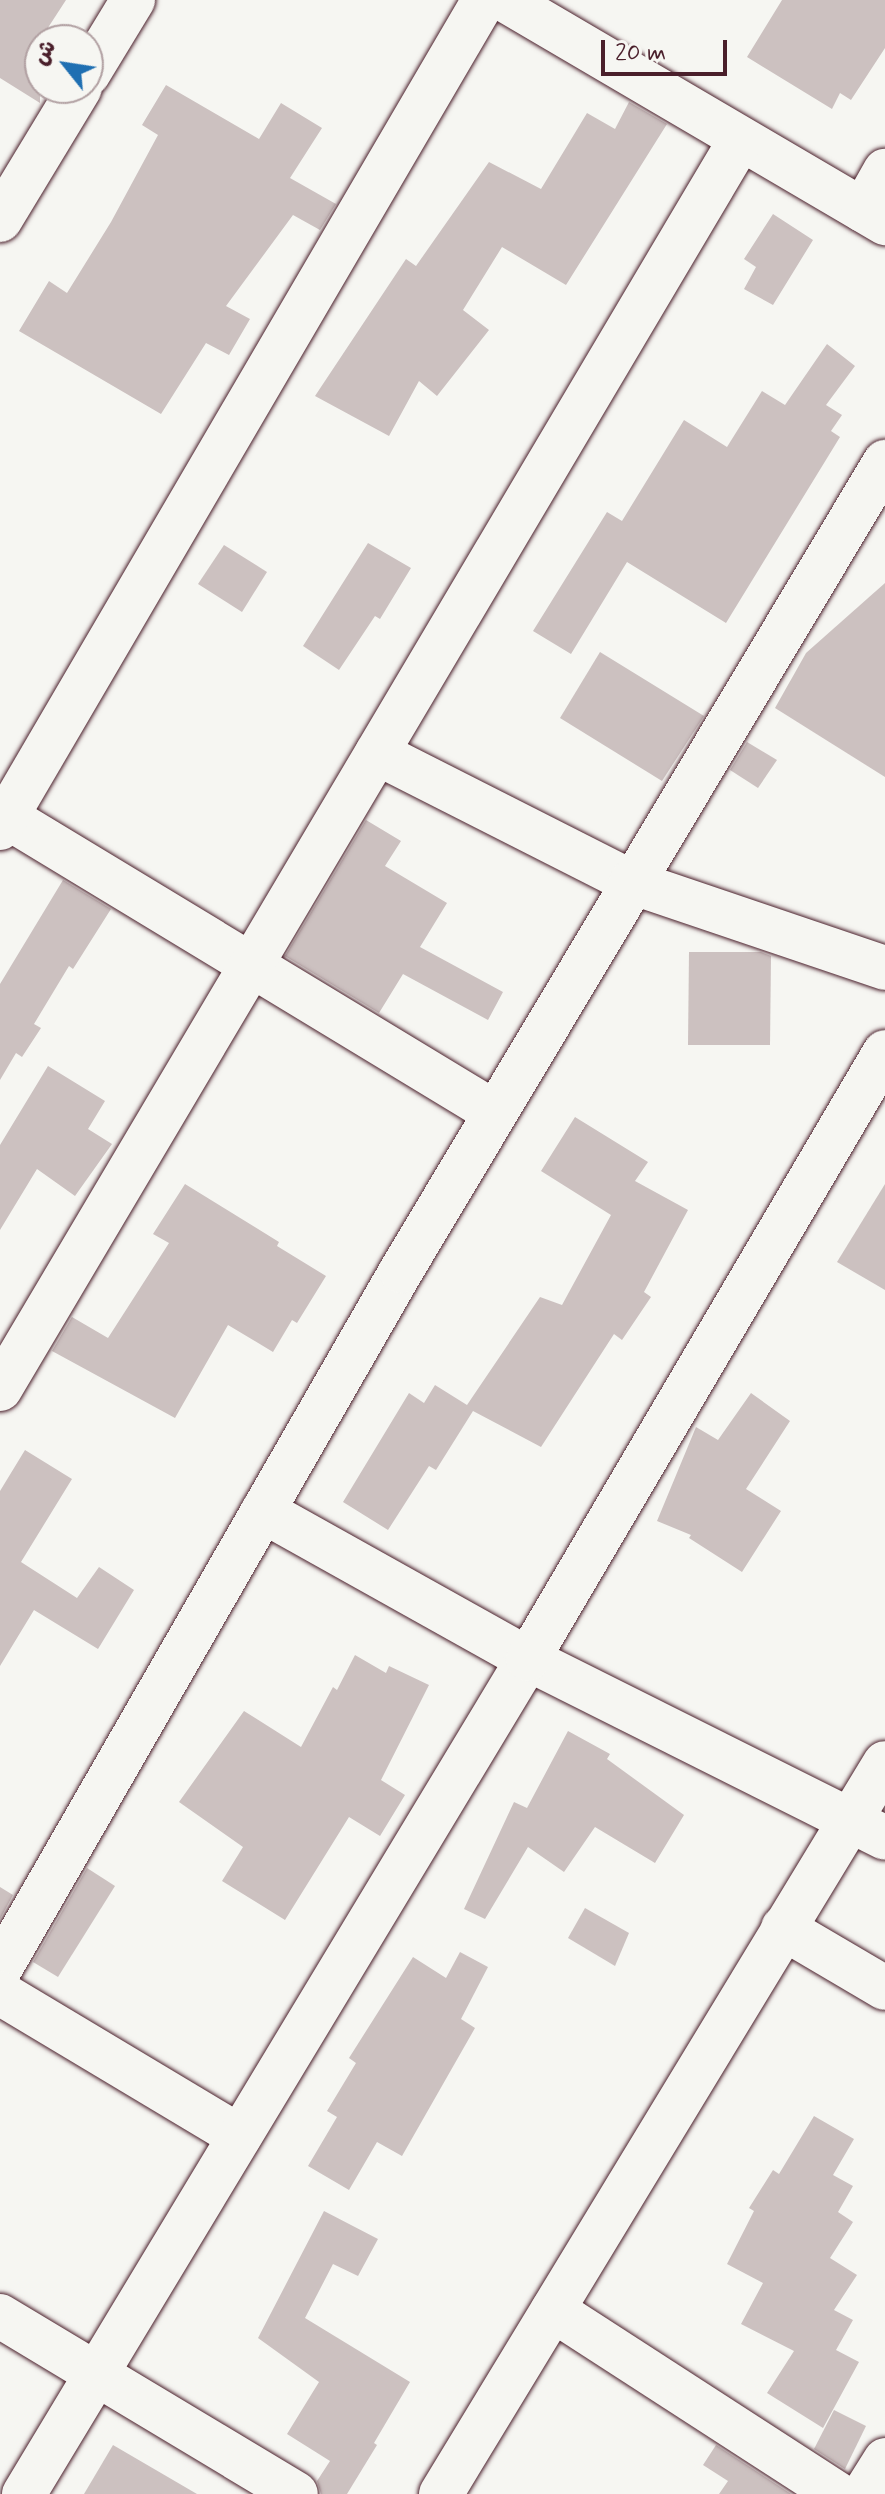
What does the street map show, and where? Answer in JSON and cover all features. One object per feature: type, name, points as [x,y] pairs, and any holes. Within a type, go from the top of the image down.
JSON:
[{"type":"street","points":[[104,48],[133,0]]},
{"type":"street","points":[[484,0],[4,822],[252,965],[494,1112]]},
{"type":"street","points":[[505,0],[874,216],[885,171]]},
{"type":"street","points":[[0,220],[70,104]]},
{"type":"street","points":[[0,1389],[740,140]]},
{"type":"street","points":[[0,1969],[494,1112],[885,462]]},
{"type":"street","points":[[377,753],[631,882],[885,968]]},
{"type":"street","points":[[24,2494],[528,1659],[885,1052]]},
{"type":"street","points":[[263,1511],[528,1659],[869,1828]]},
{"type":"street","points":[[441,2494],[783,1928],[869,1828],[885,1763]]},
{"type":"street","points":[[783,1928],[885,1988]]},
{"type":"street","points":[[0,1993],[239,2136]]},
{"type":"street","points":[[553,2310],[837,2494]]},
{"type":"street","points":[[0,2316],[296,2494]]},
{"type":"street","points":[[864,2494],[885,2460]]},
{"type":"building","points":[[0,0],[66,0],[50,24],[24,24],[24,93],[0,78]]},
{"type":"building","points":[[782,0],[885,0],[885,48],[851,100],[840,93],[832,109],[747,57]]},
{"type":"building","points":[[166,85],[259,139],[281,103],[322,128],[290,178],[336,204],[320,230],[293,215],[226,306],[250,319],[229,355],[206,343],[161,414],[19,331],[49,281],[67,293],[111,222],[158,135],[142,125]]},
{"type":"building","points":[[629,102],[667,124],[566,285],[502,247],[463,310],[489,330],[437,396],[419,381],[389,436],[315,396],[406,259],[416,266],[489,162],[541,189],[587,113],[615,129]]},
{"type":"building","points":[[773,214],[813,240],[773,305],[744,289],[756,267],[744,259]]},
{"type":"building","points":[[827,344],[855,366],[826,405],[842,415],[831,431],[840,437],[726,623],[627,562],[571,654],[533,631],[607,512],[622,521],[684,420],[727,447],[762,391],[785,405]]},
{"type":"building","points":[[368,543],[411,568],[380,619],[375,616],[339,670],[303,646]]},
{"type":"building","points":[[224,545],[267,572],[242,612],[198,584]]},
{"type":"building","points":[[885,583],[885,777],[775,708],[806,653]]},
{"type":"building","points":[[600,652],[704,716],[662,781],[560,718]]},
{"type":"building","points":[[747,742],[777,760],[758,788],[730,770]]},
{"type":"building","points":[[366,820],[401,841],[385,866],[447,903],[420,947],[503,992],[488,1020],[403,974],[379,1013],[285,956]]},
{"type":"building","points":[[63,880],[111,909],[73,969],[69,966],[34,1024],[41,1028],[22,1057],[16,1053],[0,1080],[0,984]]},
{"type":"building","points":[[689,952],[761,952],[771,956],[770,1045],[688,1045]]},
{"type":"building","points":[[48,1066],[105,1101],[88,1129],[112,1144],[75,1196],[37,1169],[0,1230],[0,1145]]},
{"type":"building","points":[[575,1117],[648,1162],[635,1181],[688,1210],[644,1292],[651,1297],[622,1340],[614,1334],[541,1447],[473,1411],[436,1470],[429,1466],[388,1530],[343,1502],[409,1393],[424,1403],[435,1385],[467,1405],[540,1297],[562,1305],[611,1215],[541,1171]]},
{"type":"building","points":[[185,1184],[279,1242],[277,1246],[326,1276],[297,1323],[292,1320],[273,1352],[228,1325],[175,1418],[52,1351],[72,1317],[108,1338],[169,1243],[153,1234]]},
{"type":"building","points":[[885,1184],[885,1290],[837,1262]]},
{"type":"building","points":[[751,1393],[790,1421],[746,1489],[781,1511],[742,1572],[689,1538],[691,1535],[657,1521],[696,1427],[718,1440]]},
{"type":"building","points":[[25,1450],[72,1479],[21,1562],[77,1598],[99,1567],[134,1590],[98,1649],[34,1610],[0,1666],[0,1491]]},
{"type":"building","points":[[355,1655],[386,1673],[389,1666],[429,1685],[381,1780],[405,1795],[380,1836],[349,1817],[285,1920],[222,1881],[243,1847],[179,1802],[244,1711],[301,1747],[333,1687],[337,1690]]},
{"type":"building","points":[[568,1731],[610,1754],[607,1759],[684,1815],[655,1863],[595,1827],[564,1872],[528,1847],[485,1919],[464,1909],[514,1802],[527,1808]]},
{"type":"building","points":[[87,1868],[115,1886],[58,1977],[33,1962]]},
{"type":"building","points":[[0,1887],[13,1895],[0,1919]]},
{"type":"building","points":[[585,1908],[629,1933],[615,1966],[568,1938]]},
{"type":"building","points":[[460,1952],[488,1967],[461,2019],[475,2028],[402,2156],[377,2142],[349,2190],[308,2166],[337,2117],[327,2111],[356,2063],[349,2058],[413,1957],[446,1978]]},
{"type":"building","points":[[814,2116],[854,2139],[833,2175],[853,2186],[838,2212],[853,2222],[830,2258],[857,2275],[834,2310],[853,2320],[836,2350],[859,2362],[823,2428],[767,2393],[794,2351],[741,2324],[763,2283],[727,2264],[754,2211],[749,2208],[773,2170],[779,2174]]},
{"type":"building","points":[[324,2211],[378,2239],[358,2276],[333,2264],[305,2318],[410,2382],[347,2494],[321,2494],[317,2481],[330,2461],[287,2434],[319,2382],[258,2338]]},
{"type":"building","points":[[834,2410],[866,2426],[845,2469],[814,2449]]},
{"type":"building","points":[[113,2445],[197,2494],[84,2494]]},
{"type":"building","points":[[716,2445],[791,2494],[719,2494],[728,2481],[703,2465]]}]
